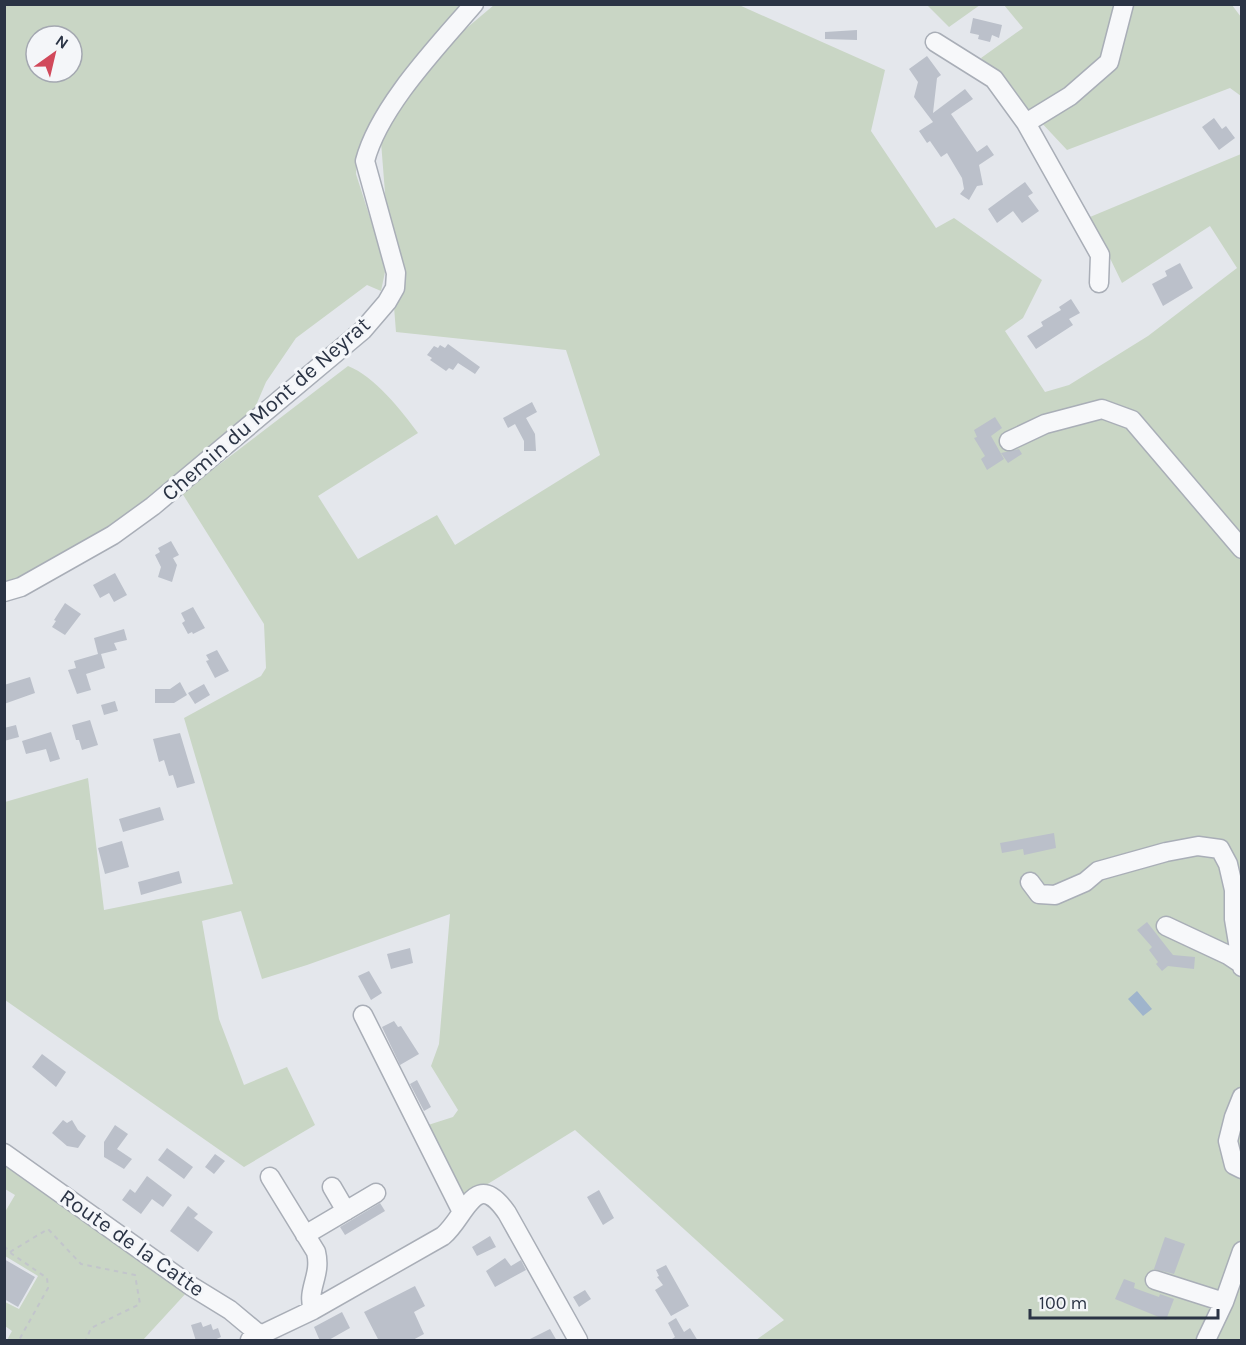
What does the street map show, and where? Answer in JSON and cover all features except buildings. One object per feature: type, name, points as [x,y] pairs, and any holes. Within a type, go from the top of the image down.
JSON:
[{"type":"street","name":"Chemin du Mont de Neyrat","points":[[4,592],[21,587],[113,535],[153,506],[363,330],[387,302],[395,288],[396,273],[365,161],[370,143],[379,124],[425,61],[474,4]]},
{"type":"street","points":[[1026,123],[1070,96],[1109,62],[1124,4]]},
{"type":"street","points":[[934,42],[994,79],[1026,123],[1100,255],[1099,284]]},
{"type":"street","points":[[1009,441],[1046,424],[1102,409],[1132,420],[1242,549]]},
{"type":"street","points":[[1029,882],[1039,894],[1055,895],[1085,882],[1098,871],[1198,846],[1220,849],[1228,864],[1234,890],[1234,919],[1241,965]]},
{"type":"street","points":[[1166,926],[1228,955],[1241,965]]},
{"type":"street","points":[[363,1016],[462,1212]]},
{"type":"street","points":[[1242,1097],[1228,1141],[1234,1165],[1242,1169]]},
{"type":"street","name":"Route de la Catte","points":[[5,1154],[191,1286],[230,1310],[258,1339]]},
{"type":"street","points":[[270,1177],[316,1252],[319,1263],[309,1300],[312,1310]]},
{"type":"street","points":[[332,1186],[346,1211]]},
{"type":"street","points":[[306,1235],[376,1193]]},
{"type":"street","points":[[258,1339],[443,1236],[452,1228],[473,1197],[488,1194],[499,1201],[507,1213],[578,1341]]},
{"type":"street","points":[[1206,1341],[1224,1302],[1242,1251]]},
{"type":"street","points":[[1155,1280],[1224,1302]]},
{"type":"path","points":[[10,1252],[48,1229],[81,1264],[135,1275],[140,1304],[91,1328],[86,1341]]},
{"type":"path","points":[[4,1246],[47,1278],[48,1288],[19,1341]]},
{"type":"green space","points":[[5,5],[473,5],[456,37],[494,5],[739,5],[885,70],[871,131],[936,228],[954,218],[1042,280],[1023,318],[1005,331],[1045,392],[1069,385],[1148,336],[1237,268],[1210,226],[1122,283],[1090,217],[1241,154],[1241,1340],[756,1340],[784,1320],[575,1130],[465,1198],[425,1126],[453,1117],[458,1110],[431,1066],[439,1044],[450,914],[262,979],[241,911],[202,921],[219,1019],[244,1085],[287,1067],[315,1125],[244,1167],[5,1000],[5,802],[88,778],[104,910],[233,884],[184,718],[261,676],[266,668],[264,624],[182,493],[348,366],[377,386],[396,405],[418,433],[318,496],[358,559],[437,515],[455,545],[600,455],[566,350],[396,332],[381,142],[369,127],[357,152],[356,174],[381,252],[385,272],[381,291],[367,285],[296,338],[266,382],[254,410],[159,491],[110,525],[22,578],[5,583]]},
{"type":"green space","points":[[927,5],[980,5],[949,27]]},
{"type":"green space","points":[[1004,5],[1232,5],[1241,17],[1241,96],[1230,88],[1067,150],[981,58],[1023,28]]},
{"type":"green space","points":[[11,1165],[188,1291],[143,1340],[7,1340],[12,1331],[5,1326],[5,1302],[19,1309],[38,1276],[5,1256],[5,1212],[15,1195],[5,1189],[5,1167]]},
{"type":"water","points":[[1137,991],[1152,1009],[1143,1016],[1128,999]]}]
